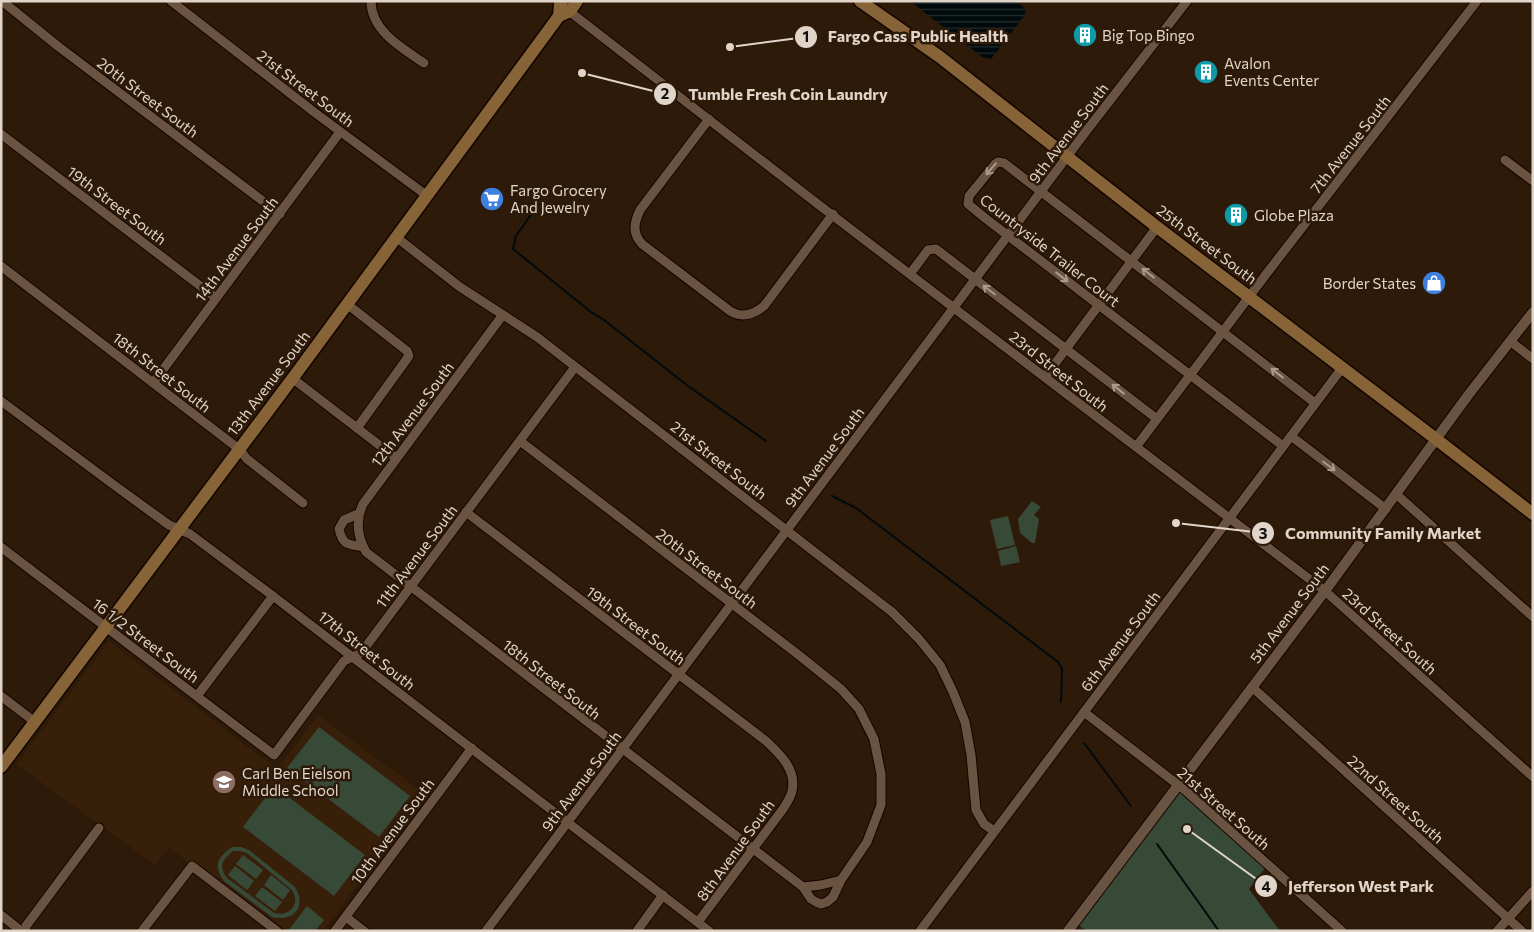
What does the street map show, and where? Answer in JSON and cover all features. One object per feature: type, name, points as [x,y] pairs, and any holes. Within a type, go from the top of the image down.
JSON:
[{"type":"main road","name":"25th Street South","points":[[860,1],[940,57],[1157,227],[1533,514]]},
{"type":"main road","name":"13th Avenue South","points":[[1,767],[396,238],[564,6]]},
{"type":"street","name":"20th Street South","points":[[2,1],[59,47],[280,214]]},
{"type":"street","name":"21st Street South","points":[[171,1],[340,132],[426,195]]},
{"type":"street","points":[[371,1],[375,19],[382,30],[424,63]]},
{"type":"street","name":"9th Avenue South","points":[[486,931],[1067,157],[1188,1]]},
{"type":"street","name":"7th Avenue South","points":[[1136,447],[1189,375],[1477,1]]},
{"type":"street","name":"23rd Street South","points":[[564,6],[706,123],[833,214],[1325,591],[1533,778]]},
{"type":"street","points":[[706,123],[640,210],[635,223],[636,234],[642,244],[730,312],[743,315],[751,314],[764,306],[833,214]]},
{"type":"street","name":"14th Avenue South","points":[[153,383],[340,132]]},
{"type":"street","name":"19th Street South","points":[[1,134],[216,298]]},
{"type":"street","points":[[1505,160],[1533,181]]},
{"type":"street","name":"Countryside Trailer Court","points":[[1283,446],[1008,236],[968,204],[969,196],[998,162],[1004,162],[1315,403]]},
{"type":"street","points":[[1045,377],[1157,227]]},
{"type":"street","name":"21st Street South","points":[[396,238],[460,287],[537,337],[892,612],[919,639],[940,665],[965,722],[971,755],[976,810],[984,824],[994,831]]},
{"type":"street","points":[[910,274],[928,250],[936,249],[1157,419]]},
{"type":"street","name":"18th Street South","points":[[1,266],[239,449],[247,459],[303,503]]},
{"type":"street","points":[[347,304],[408,351],[409,356],[357,428]]},
{"type":"street","name":"5th Avenue South","points":[[1068,931],[1533,312]]},
{"type":"street","name":"12th Avenue South","points":[[358,514],[362,504],[502,316]]},
{"type":"street","points":[[1510,341],[1533,359]]},
{"type":"street","name":"11th Avenue South","points":[[274,754],[344,661],[361,653],[576,367]]},
{"type":"street","name":"6th Avenue South","points":[[920,931],[1342,368]]},
{"type":"street","points":[[292,378],[396,458]]},
{"type":"street","name":"17th Street South","points":[[1,401],[129,497],[169,525],[190,534],[273,596],[709,931]]},
{"type":"street","points":[[1290,436],[1386,509]]},
{"type":"street","name":"20th Street South","points":[[520,441],[841,690],[859,709],[874,740],[881,774],[881,805],[867,842],[840,880]]},
{"type":"street","points":[[1396,494],[1533,617]]},
{"type":"street","name":"19th Street South","points":[[466,512],[766,741],[787,764]]},
{"type":"street","points":[[358,514],[344,520],[339,529],[342,539],[347,544],[363,547]]},
{"type":"street","name":"18th Street South","points":[[358,514],[357,526],[366,552],[802,887],[811,899],[821,904],[828,902],[833,897],[840,880]]},
{"type":"street","name":"16 1/2 Street South","points":[[1,547],[274,754]]},
{"type":"street","points":[[197,696],[273,596]]},
{"type":"street","name":"22nd Street South","points":[[1252,687],[1522,931]]},
{"type":"street","points":[[1,696],[35,722]]},
{"type":"street","name":"21st Street South","points":[[1084,712],[1178,785],[1342,931]]},
{"type":"street","name":"10th Avenue South","points":[[335,931],[472,748]]},
{"type":"street","name":"8th Avenue South","points":[[698,922],[783,809],[792,791],[792,776],[787,764]]},
{"type":"street","points":[[1,915],[23,931],[99,828]]},
{"type":"street","points":[[142,931],[192,866],[277,931]]},
{"type":"street","points":[[802,887],[840,880]]},
{"type":"street","points":[[1497,931],[1533,891]]},
{"type":"street","points":[[637,931],[663,896]]},
{"type":"street","points":[[346,917],[364,931]]},
{"type":"shaded area","points":[[910,1],[1015,1],[1026,9],[1025,15],[991,59],[982,57]]},
{"type":"shaded area","name":"Carl Ben Eielson Middle School","points":[[109,641],[277,769],[318,715],[425,794],[323,931],[287,931],[200,865],[196,868],[169,848],[155,865],[16,764]]},
{"type":"green space","points":[[1032,501],[1041,507],[1034,515],[1039,519],[1035,543],[1032,543],[1020,533],[1018,519]]},
{"type":"green space","points":[[1008,516],[1015,545],[997,549],[990,520]]},
{"type":"green space","points":[[1016,546],[1020,562],[1001,566],[998,551]]},
{"type":"green space","points":[[319,727],[410,796],[379,837],[287,768]]},
{"type":"green space","points":[[274,786],[365,855],[334,896],[243,827]]},
{"type":"green space","points":[[1180,791],[1265,868],[1249,889],[1280,931],[1086,931],[1079,925]]},
{"type":"green space","points":[[232,847],[241,847],[249,850],[295,887],[300,901],[299,907],[292,915],[280,918],[272,917],[224,881],[218,871],[218,862]],"holes":[[[233,851],[247,853],[292,890],[295,900],[289,911],[280,914],[274,913],[227,878],[224,874],[222,863]]]},
{"type":"green space","points":[[243,855],[263,870],[256,879],[236,864]]},
{"type":"green space","points":[[235,866],[254,881],[247,890],[228,875]]},
{"type":"green space","points":[[271,875],[290,890],[283,900],[264,885]]},
{"type":"green space","points":[[262,887],[282,902],[275,911],[255,896]]},
{"type":"green space","points":[[307,906],[324,920],[315,931],[288,931]]},
{"type":"waterway","points":[[537,206],[516,236],[513,249],[591,312],[604,320],[688,386],[766,441]]},
{"type":"waterway","points":[[832,496],[856,508],[1058,662],[1062,669],[1061,702]]},
{"type":"waterway","points":[[1084,743],[1131,806]]},
{"type":"waterway","points":[[1157,844],[1219,931]]},
{"type":"place","name":"Big Top Bingo","points":[[1085,35]]},
{"type":"place","name":"Fargo Cass Public Health","points":[[730,47]]},
{"type":"place","name":"Avalon Events Center","points":[[1206,72]]},
{"type":"place","name":"Tumble Fresh Coin Laundry","points":[[582,73]]},
{"type":"place","name":"Fargo Grocery And Jewelry","points":[[492,199]]},
{"type":"place","name":"Globe Plaza","points":[[1236,215]]},
{"type":"place","name":"Border States","points":[[1434,283]]},
{"type":"place","name":"Community Family Market","points":[[1176,523]]},
{"type":"place","name":"Carl Ben Eielson Middle School","points":[[224,782]]},
{"type":"place","name":"Jefferson West Park","points":[[1187,829]]}]
